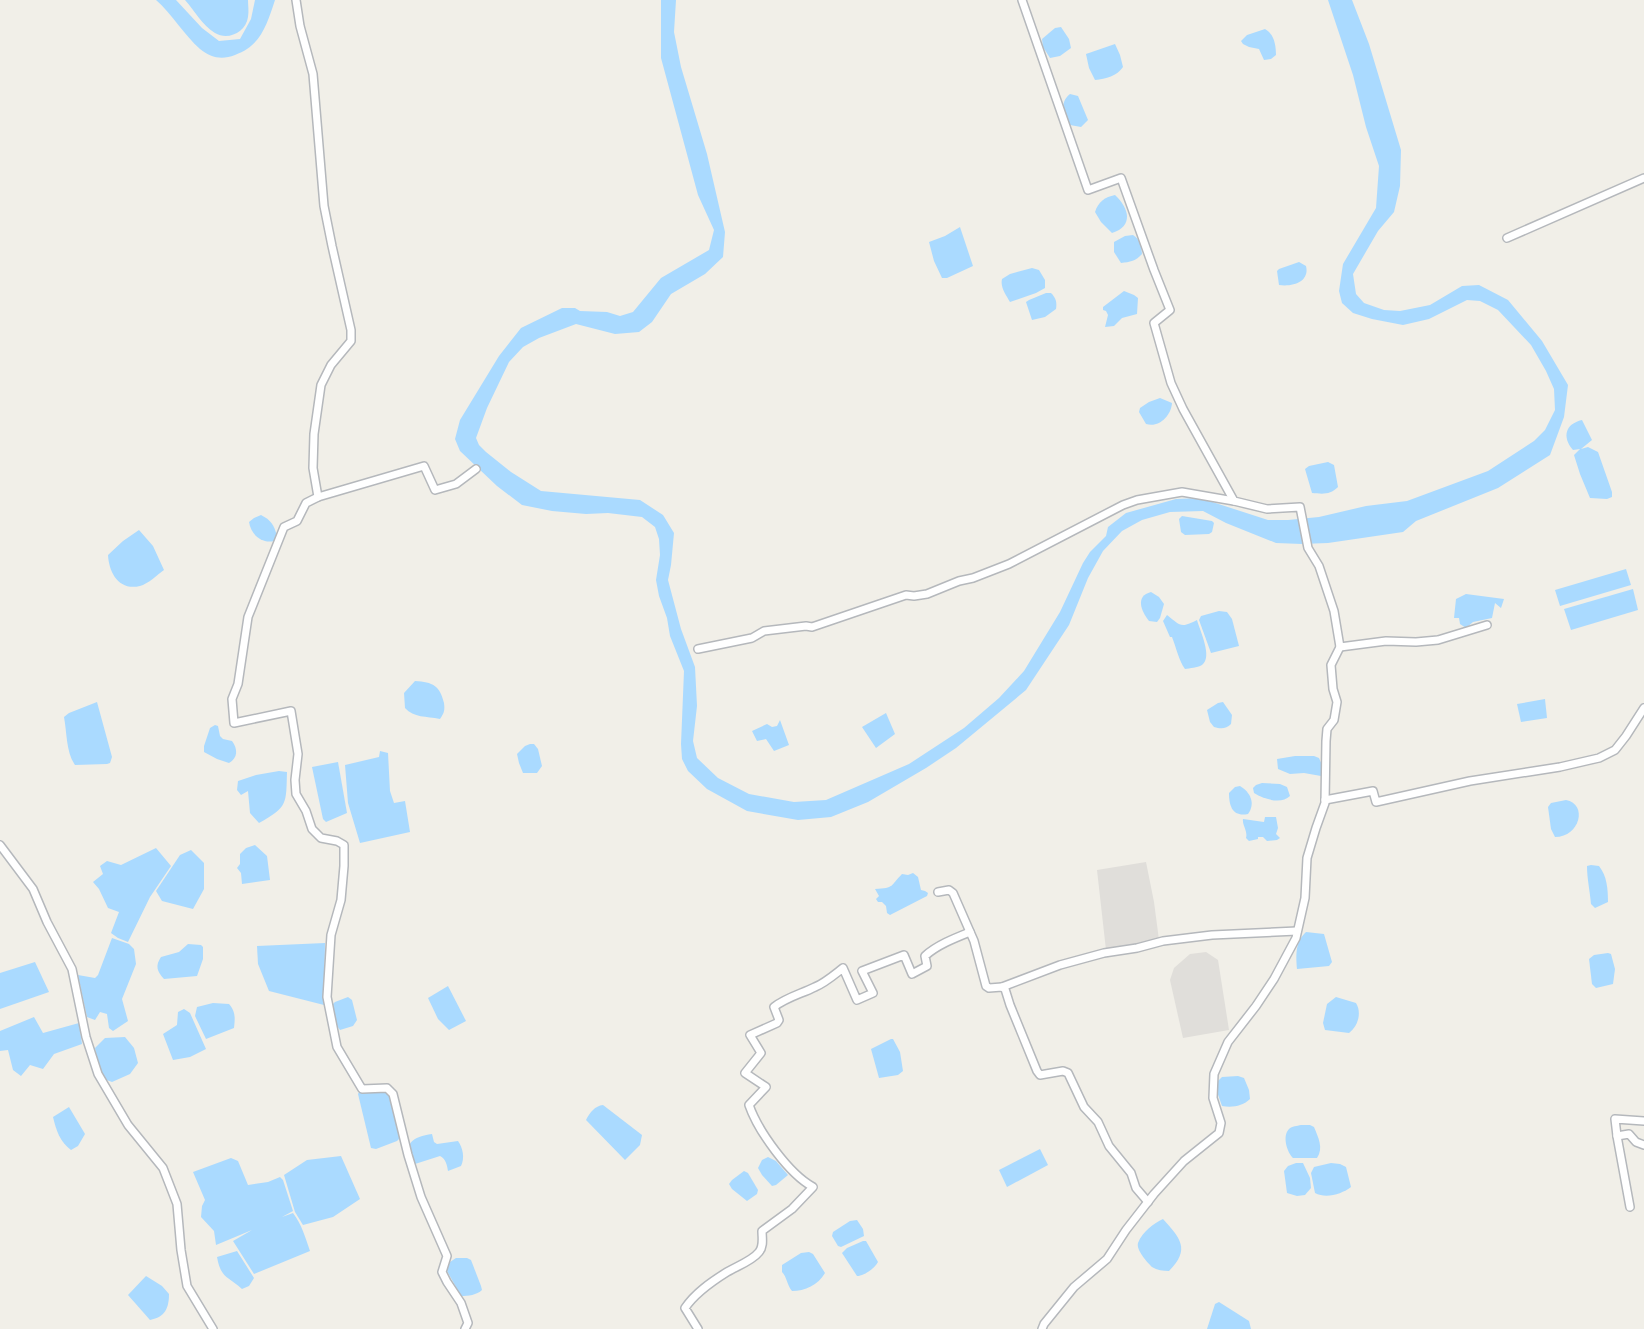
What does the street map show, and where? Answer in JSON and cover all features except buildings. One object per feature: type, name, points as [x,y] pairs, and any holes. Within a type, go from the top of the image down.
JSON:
[{"type":"street","points":[[296,0],[313,75],[324,206],[351,330],[351,341],[331,365],[321,385],[314,434],[313,468],[318,497]]},
{"type":"street","points":[[1022,0],[1088,190],[1121,178],[1170,310],[1154,323],[1171,383],[1234,500]]},
{"type":"street","points":[[1507,238],[1644,178]]},
{"type":"street","points":[[465,1329],[468,1323],[461,1303],[442,1272],[447,1256],[421,1197],[393,1094],[387,1088],[362,1089],[337,1047],[327,997],[331,935],[341,900],[344,845],[321,838],[312,829],[296,794],[298,754],[291,710],[233,723],[232,699],[238,684],[248,617],[284,527],[297,521],[306,503],[318,497],[424,466],[435,490],[456,484],[476,469]]},
{"type":"street","points":[[698,649],[752,638],[764,631],[812,627],[906,595],[927,594],[1009,564],[1137,500],[1182,492],[1234,500],[1267,509],[1300,507],[1308,548],[1319,566],[1334,611],[1340,647],[1331,665],[1337,702],[1334,720],[1327,729],[1325,800],[1307,858],[1305,898],[1296,938],[1274,979],[1228,1042],[1214,1074],[1213,1098],[1221,1123],[1219,1133],[1184,1161],[1147,1202],[1107,1259],[1074,1287],[1042,1329]]},
{"type":"street","points":[[1340,647],[1386,641],[1438,640],[1487,625]]},
{"type":"street","points":[[1325,800],[1373,791],[1376,802],[1470,781],[1599,758],[1615,750],[1644,708]]},
{"type":"street","points":[[0,845],[33,889],[72,969],[86,1037],[98,1074],[128,1125],[163,1168],[177,1204],[187,1286],[213,1329]]},
{"type":"street","points":[[939,892],[949,890],[953,894],[974,941],[986,986],[989,988],[1002,987],[1060,965],[1104,953],[1163,941],[1212,935],[1297,931]]},
{"type":"street","points":[[698,1329],[685,1308],[691,1299],[760,1251],[763,1243],[762,1231],[792,1209],[813,1187],[792,1171],[754,1119],[749,1105],[766,1087],[746,1073],[761,1054],[750,1035],[777,1023],[779,1020],[775,1007],[778,1004],[814,988],[843,968],[857,1000],[873,993],[862,971],[904,955],[912,974],[927,966],[925,956],[928,952],[970,933]]},
{"type":"street","points":[[1002,987],[1037,1071],[1040,1075],[1063,1071],[1068,1073],[1084,1107],[1098,1122],[1109,1146],[1130,1173],[1136,1188],[1147,1202]]},
{"type":"street","points":[[1630,1207],[1615,1119],[1644,1121]]},
{"type":"street","points":[[1617,1136],[1629,1134],[1636,1142],[1644,1144]]},
{"type":"shaded area","points":[[1146,862],[1159,940],[1132,948],[1106,950],[1097,870]]},
{"type":"shaded area","points":[[1206,952],[1218,960],[1229,1030],[1183,1038],[1170,980],[1174,968],[1190,954]]},
{"type":"water","points":[[156,0],[176,0],[202,28],[219,41],[240,39],[251,19],[255,0],[275,0],[266,26],[257,40],[244,51],[221,58],[200,49]]},
{"type":"water","points":[[185,0],[248,0],[247,22],[236,34],[220,35],[206,26]]},
{"type":"water","points":[[661,0],[676,0],[674,32],[725,232],[723,257],[705,274],[671,294],[652,322],[639,332],[615,334],[576,324],[523,347],[509,362],[476,438],[486,452],[541,491],[640,500],[663,515],[674,533],[668,580],[681,629],[695,667],[697,706],[693,741],[697,758],[718,778],[749,794],[794,802],[826,800],[909,764],[964,728],[999,698],[1024,671],[1060,612],[1090,552],[1106,536],[1108,527],[1126,513],[1176,499],[1200,498],[1268,520],[1288,520],[1407,501],[1488,471],[1534,441],[1545,430],[1555,410],[1554,389],[1531,345],[1498,310],[1480,301],[1467,300],[1429,319],[1403,325],[1353,313],[1342,303],[1339,291],[1343,264],[1376,208],[1379,166],[1328,0],[1352,0],[1369,44],[1401,150],[1400,186],[1394,212],[1378,231],[1353,274],[1356,294],[1364,303],[1384,310],[1400,311],[1430,305],[1462,286],[1479,285],[1508,300],[1542,341],[1568,385],[1564,417],[1550,455],[1498,488],[1416,521],[1403,532],[1328,543],[1276,543],[1203,511],[1170,512],[1142,520],[1122,531],[1103,551],[1088,578],[1069,625],[1026,690],[956,748],[868,802],[831,817],[798,820],[747,811],[707,789],[688,771],[682,759],[684,671],[670,636],[659,596],[656,580],[660,555],[655,527],[642,517],[552,511],[522,505],[460,451],[455,439],[460,420],[499,356],[521,328],[562,308],[607,312],[620,316],[633,312],[661,278],[709,250],[714,230],[698,195],[661,58]]},
{"type":"water","points":[[1061,27],[1071,48],[1060,56],[1050,58],[1043,47],[1042,39],[1055,28]]},
{"type":"water","points":[[1265,29],[1274,40],[1276,55],[1264,60],[1259,49],[1249,47],[1241,41],[1247,35]]},
{"type":"water","points":[[1115,44],[1123,67],[1118,73],[1095,80],[1086,54]]},
{"type":"water","points":[[1070,94],[1078,96],[1088,120],[1081,127],[1070,125],[1065,113],[1064,101]]},
{"type":"water","points":[[1115,195],[1124,205],[1127,216],[1124,226],[1112,233],[1095,212],[1102,200]]},
{"type":"water","points":[[960,227],[973,266],[942,278],[929,242]]},
{"type":"water","points":[[1133,235],[1139,241],[1142,254],[1133,261],[1121,263],[1114,252],[1114,242]]},
{"type":"water","points":[[1299,262],[1306,266],[1303,280],[1279,285],[1277,271]]},
{"type":"water","points":[[1032,268],[1039,270],[1045,280],[1045,288],[1010,302],[1002,279]]},
{"type":"water","points":[[1124,291],[1138,298],[1137,314],[1122,318],[1114,326],[1105,327],[1108,315],[1103,307]]},
{"type":"water","points":[[1051,293],[1054,297],[1056,309],[1045,317],[1032,320],[1026,302]]},
{"type":"water","points":[[1160,398],[1172,403],[1169,412],[1160,423],[1146,424],[1139,412],[1140,408]]},
{"type":"water","points":[[1582,420],[1592,440],[1581,449],[1588,447],[1598,452],[1612,492],[1612,497],[1607,499],[1590,498],[1574,455],[1580,449],[1573,450],[1567,440],[1569,428]]},
{"type":"water","points":[[1328,462],[1334,465],[1338,487],[1329,493],[1312,493],[1305,469]]},
{"type":"water","points":[[261,515],[273,526],[277,536],[274,541],[261,540],[252,531],[249,522]]},
{"type":"water","points":[[1182,516],[1212,521],[1212,532],[1185,535],[1181,532],[1179,519]]},
{"type":"water","points":[[139,530],[153,546],[164,570],[143,585],[126,586],[113,574],[108,555]]},
{"type":"water","points":[[1626,569],[1631,585],[1560,606],[1555,590]]},
{"type":"water","points":[[1633,589],[1638,610],[1571,630],[1564,609]]},
{"type":"water","points":[[1151,592],[1164,604],[1157,622],[1149,621],[1141,604],[1143,597]]},
{"type":"water","points":[[1466,594],[1504,599],[1501,608],[1495,603],[1492,618],[1473,622],[1466,628],[1460,624],[1459,618],[1454,618],[1456,599]]},
{"type":"water","points":[[1219,611],[1227,612],[1232,619],[1239,646],[1211,653],[1199,620],[1201,616]]},
{"type":"water","points":[[1167,615],[1181,625],[1197,620],[1206,650],[1202,665],[1185,669],[1163,621]]},
{"type":"water","points":[[415,681],[427,682],[438,689],[444,703],[440,719],[416,715],[405,708],[404,693]]},
{"type":"water","points":[[1545,699],[1547,718],[1521,722],[1517,704]]},
{"type":"water","points":[[97,702],[112,757],[110,763],[75,765],[68,748],[64,717]]},
{"type":"water","points":[[1223,702],[1232,715],[1231,724],[1223,728],[1214,727],[1207,710]]},
{"type":"water","points":[[886,713],[895,734],[876,748],[862,727]]},
{"type":"water","points":[[780,720],[789,745],[774,751],[766,739],[757,741],[752,731],[767,724],[777,726]]},
{"type":"water","points":[[218,726],[220,736],[232,741],[235,747],[235,756],[229,763],[204,752],[210,728]]},
{"type":"water","points":[[534,744],[538,749],[542,766],[537,773],[523,773],[517,754]]},
{"type":"water","points":[[380,751],[388,753],[390,791],[394,803],[405,801],[410,832],[360,843],[348,803],[345,765],[379,757]]},
{"type":"water","points":[[1295,756],[1319,758],[1322,765],[1321,776],[1290,774],[1278,769],[1277,759]]},
{"type":"water","points":[[338,762],[347,813],[326,822],[323,819],[312,767]]},
{"type":"water","points":[[279,771],[287,772],[284,804],[259,823],[250,813],[248,791],[241,795],[237,790],[238,781]]},
{"type":"water","points":[[1262,783],[1287,787],[1290,796],[1277,801],[1254,793],[1253,788]]},
{"type":"water","points":[[1240,786],[1247,791],[1252,806],[1248,814],[1243,815],[1235,812],[1230,803],[1229,793]]},
{"type":"water","points":[[1566,800],[1577,807],[1578,820],[1570,832],[1555,837],[1548,807],[1551,803]]},
{"type":"water","points":[[1265,817],[1276,817],[1276,834],[1280,838],[1267,841],[1258,837],[1249,841],[1246,838],[1243,819],[1264,822]]},
{"type":"water","points":[[255,845],[267,856],[270,880],[242,884],[241,873],[237,868],[240,854]]},
{"type":"water","points":[[156,848],[171,866],[150,897],[128,942],[111,933],[119,912],[108,908],[93,882],[103,874],[100,866],[107,861],[121,865]]},
{"type":"water","points":[[191,850],[204,863],[204,889],[193,909],[162,901],[156,891],[180,855]]},
{"type":"water","points":[[1587,866],[1599,866],[1602,870],[1608,892],[1608,902],[1595,908],[1591,904],[1587,876]]},
{"type":"water","points":[[913,873],[918,877],[921,890],[928,893],[927,896],[890,915],[886,906],[876,899],[879,896],[875,889],[889,887],[902,874]]},
{"type":"water","points":[[1306,932],[1324,934],[1332,962],[1329,966],[1297,969],[1298,944]]},
{"type":"water","points":[[112,938],[129,944],[134,949],[136,964],[122,999],[128,1021],[113,1031],[109,1028],[107,1014],[100,1012],[95,1020],[87,1017],[78,975],[95,978],[98,975]]},
{"type":"water","points":[[325,943],[324,1005],[269,991],[258,964],[257,946]]},
{"type":"water","points":[[188,944],[203,947],[203,959],[197,976],[164,979],[158,968],[161,957],[179,952]]},
{"type":"water","points":[[1611,954],[1615,969],[1613,984],[1596,988],[1592,984],[1589,959],[1594,955]]},
{"type":"water","points":[[35,962],[49,992],[0,1009],[0,973]]},
{"type":"water","points":[[448,986],[466,1021],[449,1030],[438,1019],[428,998]]},
{"type":"water","points":[[348,997],[352,1000],[357,1020],[353,1026],[340,1030],[332,1005]]},
{"type":"water","points":[[1336,997],[1356,1003],[1358,1007],[1358,1019],[1349,1033],[1325,1030],[1323,1023],[1327,1004]]},
{"type":"water","points":[[213,1003],[229,1004],[234,1013],[234,1028],[206,1039],[195,1016],[197,1007]]},
{"type":"water","points":[[184,1009],[190,1013],[206,1049],[190,1057],[173,1060],[163,1034],[177,1025],[178,1012]]},
{"type":"water","points":[[34,1017],[43,1033],[79,1023],[82,1044],[54,1054],[43,1069],[30,1065],[21,1076],[13,1070],[8,1050],[0,1051],[0,1031]]},
{"type":"water","points":[[125,1037],[134,1048],[138,1063],[130,1074],[112,1082],[104,1079],[100,1073],[95,1048],[105,1038]]},
{"type":"water","points":[[891,1039],[900,1052],[903,1071],[898,1075],[879,1078],[871,1049]]},
{"type":"water","points":[[1222,1077],[1244,1078],[1250,1099],[1237,1106],[1222,1106],[1216,1083]]},
{"type":"water","points":[[365,1089],[388,1093],[400,1138],[397,1141],[376,1149],[371,1148],[358,1094]]},
{"type":"water","points":[[603,1105],[642,1135],[640,1145],[625,1160],[586,1120],[593,1110]]},
{"type":"water","points":[[69,1107],[85,1134],[78,1146],[71,1150],[59,1135],[53,1117]]},
{"type":"water","points":[[1292,1127],[1314,1127],[1320,1146],[1317,1158],[1293,1158],[1289,1152],[1286,1144],[1287,1132]]},
{"type":"water","points":[[432,1134],[437,1144],[458,1141],[463,1153],[461,1166],[448,1171],[445,1160],[440,1156],[415,1164],[409,1151],[411,1142]]},
{"type":"water","points":[[1040,1149],[1048,1165],[1007,1187],[999,1170]]},
{"type":"water","points":[[341,1156],[360,1199],[333,1217],[303,1225],[295,1212],[284,1175],[307,1160]]},
{"type":"water","points":[[768,1157],[776,1161],[788,1175],[772,1186],[758,1168],[762,1160]]},
{"type":"water","points":[[231,1158],[238,1161],[248,1185],[280,1177],[283,1180],[293,1211],[282,1217],[293,1213],[310,1251],[254,1274],[233,1241],[252,1230],[216,1245],[214,1231],[201,1217],[205,1200],[193,1172]]},
{"type":"water","points":[[1296,1163],[1303,1163],[1310,1178],[1311,1188],[1305,1195],[1287,1193],[1284,1171]]},
{"type":"water","points":[[1331,1163],[1346,1167],[1351,1187],[1334,1195],[1315,1193],[1311,1173],[1314,1167]]},
{"type":"water","points":[[744,1171],[758,1190],[757,1194],[747,1201],[729,1184]]},
{"type":"water","points":[[1163,1219],[1181,1244],[1180,1256],[1169,1271],[1152,1267],[1142,1256],[1138,1246],[1145,1232]]},
{"type":"water","points":[[857,1220],[864,1236],[838,1246],[832,1236],[833,1232],[850,1221]]},
{"type":"water","points":[[866,1241],[878,1262],[863,1275],[857,1276],[842,1253]]},
{"type":"water","points":[[237,1251],[254,1278],[249,1286],[242,1289],[223,1273],[217,1257]]},
{"type":"water","points":[[809,1252],[825,1273],[811,1286],[792,1291],[782,1272],[782,1265],[801,1253]]},
{"type":"water","points":[[456,1258],[471,1260],[481,1286],[480,1292],[461,1296],[447,1271],[450,1262]]},
{"type":"water","points":[[146,1276],[169,1294],[165,1311],[150,1320],[128,1295]]},
{"type":"water","points":[[1219,1302],[1249,1321],[1251,1329],[1207,1329],[1215,1304]]}]
